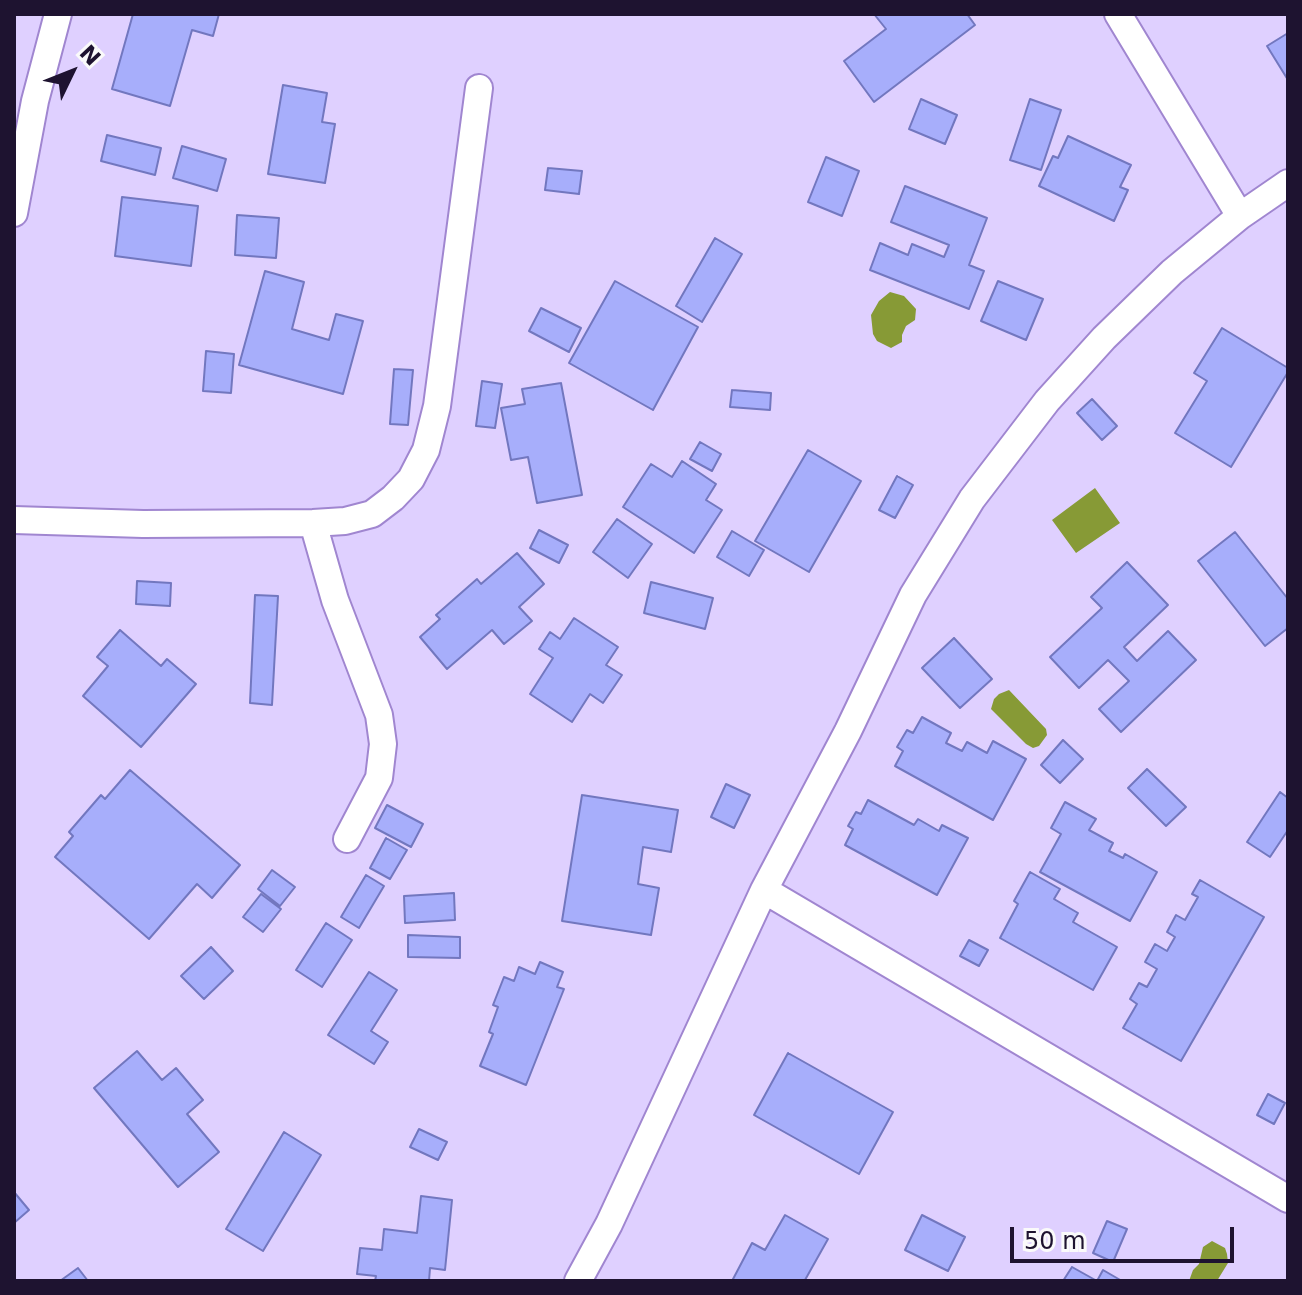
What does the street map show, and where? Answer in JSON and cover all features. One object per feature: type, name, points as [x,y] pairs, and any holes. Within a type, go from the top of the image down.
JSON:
[{"type":"street","points":[[14,213],[35,101],[58,14]]},
{"type":"street","points":[[1118,14],[1240,216]]},
{"type":"street","points":[[14,520],[143,524],[313,523],[345,521],[372,514],[393,498],[411,479],[426,450],[437,406],[479,88]]},
{"type":"street","points":[[578,1281],[609,1224],[764,890],[848,731],[913,595],[972,499],[1047,401],[1104,338],[1172,272],[1240,216],[1288,183]]},
{"type":"street","points":[[313,523],[335,600],[379,715],[383,744],[379,778],[347,839]]},
{"type":"street","points":[[764,890],[1288,1199]]},
{"type":"shaded area","points":[[890,292],[904,296],[916,309],[915,320],[906,326],[902,342],[891,348],[877,341],[871,315],[879,301]]},
{"type":"shaded area","points":[[1095,488],[1120,523],[1076,553],[1052,520]]},
{"type":"shaded area","points":[[1009,690],[1046,729],[1047,735],[1039,746],[1033,748],[1026,744],[991,709],[994,699]]},
{"type":"shaded area","points":[[1212,1241],[1225,1248],[1228,1263],[1217,1281],[1189,1281],[1199,1264],[1203,1247]]},
{"type":"building","points":[[133,14],[219,14],[213,36],[192,30],[170,106],[112,89]]},
{"type":"building","points":[[874,14],[967,14],[975,25],[874,102],[844,61],[886,29]]},
{"type":"building","points":[[1288,33],[1288,80],[1267,46]]},
{"type":"building","points":[[283,85],[327,93],[322,122],[335,124],[325,183],[268,174]]},
{"type":"building","points":[[921,99],[957,115],[945,144],[909,129]]},
{"type":"building","points":[[1030,99],[1061,110],[1041,170],[1010,160]]},
{"type":"building","points":[[107,135],[161,148],[155,175],[101,161]]},
{"type":"building","points":[[1068,136],[1131,165],[1120,187],[1128,190],[1114,221],[1039,186],[1053,156],[1058,158]]},
{"type":"building","points":[[182,146],[226,159],[217,191],[173,178]]},
{"type":"building","points":[[826,157],[859,171],[842,216],[808,202]]},
{"type":"building","points":[[548,168],[582,171],[579,194],[545,190]]},
{"type":"building","points":[[905,186],[987,218],[969,265],[984,271],[969,309],[870,270],[880,243],[908,255],[912,244],[944,257],[949,245],[891,222]]},
{"type":"building","points":[[122,197],[198,206],[191,266],[115,256]]},
{"type":"building","points":[[237,215],[279,218],[276,258],[235,255]]},
{"type":"building","points":[[715,238],[742,254],[702,322],[676,306]]},
{"type":"building","points":[[265,271],[304,282],[292,329],[329,340],[336,314],[363,321],[343,394],[239,365]]},
{"type":"building","points":[[615,281],[698,327],[653,410],[569,363]]},
{"type":"building","points":[[998,281],[1043,299],[1026,340],[981,321]]},
{"type":"building","points":[[541,308],[581,328],[569,352],[529,331]]},
{"type":"building","points":[[1222,328],[1288,368],[1231,467],[1175,433],[1207,381],[1194,373]]},
{"type":"building","points":[[206,351],[234,354],[231,393],[203,391]]},
{"type":"building","points":[[394,369],[413,370],[408,425],[390,424]]},
{"type":"building","points":[[482,381],[502,384],[495,428],[476,426]]},
{"type":"building","points":[[561,383],[582,495],[537,503],[528,457],[511,460],[501,408],[525,404],[522,389]]},
{"type":"building","points":[[732,390],[771,393],[770,410],[730,407]]},
{"type":"building","points":[[1092,399],[1117,426],[1102,440],[1077,413]]},
{"type":"building","points":[[700,442],[721,454],[712,471],[690,459]]},
{"type":"building","points":[[808,450],[861,481],[809,572],[755,541]]},
{"type":"building","points":[[682,461],[716,484],[706,500],[722,510],[694,553],[623,507],[651,464],[672,477]]},
{"type":"building","points":[[897,476],[913,485],[895,518],[879,510]]},
{"type":"building","points":[[617,519],[652,544],[628,578],[593,552]]},
{"type":"building","points":[[539,530],[568,545],[559,563],[530,548]]},
{"type":"building","points":[[732,531],[764,550],[749,576],[717,557]]},
{"type":"building","points":[[1235,532],[1288,599],[1288,628],[1265,646],[1198,561]]},
{"type":"building","points":[[517,553],[544,584],[519,607],[532,621],[504,644],[492,630],[447,669],[420,637],[440,619],[436,615],[477,579],[481,584]]},
{"type":"building","points":[[1127,562],[1168,605],[1124,647],[1137,661],[1168,631],[1196,660],[1121,732],[1099,709],[1129,681],[1108,660],[1079,688],[1050,657],[1102,608],[1091,597]]},
{"type":"building","points":[[137,581],[171,583],[170,606],[136,604]]},
{"type":"building","points":[[651,582],[713,598],[705,629],[644,613]]},
{"type":"building","points":[[255,595],[278,596],[272,705],[250,703]]},
{"type":"building","points":[[574,618],[618,647],[606,665],[622,675],[603,703],[590,694],[572,722],[530,694],[553,658],[539,649],[550,632],[560,639]]},
{"type":"building","points":[[120,630],[161,666],[167,659],[196,684],[141,747],[83,696],[108,666],[97,657]]},
{"type":"building","points":[[954,638],[992,679],[960,708],[922,668]]},
{"type":"building","points":[[922,717],[951,733],[946,743],[962,751],[967,742],[987,753],[993,741],[1026,759],[993,820],[895,766],[903,751],[897,747],[907,730],[913,733]]},
{"type":"building","points":[[1063,740],[1083,759],[1060,783],[1041,765]]},
{"type":"building","points":[[1147,769],[1186,807],[1166,826],[1128,788]]},
{"type":"building","points":[[130,770],[240,865],[212,898],[197,884],[149,939],[55,857],[73,836],[69,832],[101,795],[105,799]]},
{"type":"building","points":[[726,784],[750,795],[734,828],[711,817]]},
{"type":"building","points":[[1280,792],[1288,798],[1288,830],[1270,857],[1247,842]]},
{"type":"building","points":[[582,795],[678,810],[671,852],[643,847],[638,884],[659,888],[651,935],[562,921]]},
{"type":"building","points":[[868,800],[914,825],[918,819],[939,831],[942,825],[968,838],[937,895],[845,845],[853,829],[848,826],[856,812],[861,814]]},
{"type":"building","points":[[1065,802],[1096,819],[1089,830],[1113,843],[1109,851],[1123,858],[1125,854],[1157,872],[1130,921],[1040,872],[1061,834],[1051,828]]},
{"type":"building","points":[[387,805],[423,824],[411,847],[375,828]]},
{"type":"building","points":[[386,838],[407,850],[390,879],[370,868]]},
{"type":"building","points":[[272,870],[295,887],[280,906],[258,889]]},
{"type":"building","points":[[1030,872],[1060,889],[1054,899],[1078,913],[1073,922],[1117,947],[1093,990],[1000,938],[1018,904],[1014,901]]},
{"type":"building","points":[[366,875],[384,886],[359,928],[341,917]]},
{"type":"building","points":[[1200,880],[1264,917],[1181,1061],[1123,1028],[1137,1004],[1130,999],[1139,983],[1147,987],[1157,969],[1145,962],[1155,944],[1167,951],[1175,937],[1167,932],[1176,915],[1185,920],[1198,897],[1192,894]]},
{"type":"building","points":[[454,893],[455,920],[405,923],[404,896]]},
{"type":"building","points":[[261,894],[281,909],[263,932],[243,917]]},
{"type":"building","points":[[326,923],[352,940],[322,987],[296,970]]},
{"type":"building","points":[[408,935],[460,937],[460,958],[408,957]]},
{"type":"building","points":[[969,940],[988,950],[979,966],[960,956]]},
{"type":"building","points":[[211,947],[233,971],[204,999],[181,976]]},
{"type":"building","points":[[540,962],[563,972],[557,987],[564,989],[526,1085],[480,1066],[493,1034],[489,1032],[498,1007],[493,1005],[504,977],[514,981],[519,967],[535,974]]},
{"type":"building","points":[[369,972],[397,990],[371,1031],[388,1042],[374,1064],[328,1035]]},
{"type":"building","points":[[137,1051],[162,1080],[176,1068],[203,1100],[187,1114],[219,1152],[178,1187],[94,1088]]},
{"type":"building","points":[[788,1053],[893,1112],[859,1174],[754,1115]]},
{"type":"building","points":[[1268,1094],[1285,1103],[1274,1124],[1257,1115]]},
{"type":"building","points":[[419,1129],[447,1142],[438,1160],[410,1147]]},
{"type":"building","points":[[284,1132],[321,1155],[263,1251],[226,1229]]},
{"type":"building","points":[[14,1192],[29,1210],[14,1223]]},
{"type":"building","points":[[421,1196],[452,1200],[445,1270],[430,1268],[429,1281],[375,1281],[376,1276],[357,1274],[360,1248],[382,1250],[384,1229],[417,1233]]},
{"type":"building","points":[[785,1215],[828,1239],[807,1281],[732,1281],[752,1243],[765,1250]]},
{"type":"building","points":[[922,1215],[965,1237],[948,1271],[905,1250]]},
{"type":"building","points":[[1107,1221],[1127,1229],[1113,1262],[1093,1253]]},
{"type":"building","points":[[1072,1267],[1097,1281],[1063,1281]]},
{"type":"building","points":[[78,1268],[88,1281],[60,1281]]},
{"type":"building","points":[[1103,1270],[1122,1281],[1097,1281]]}]
